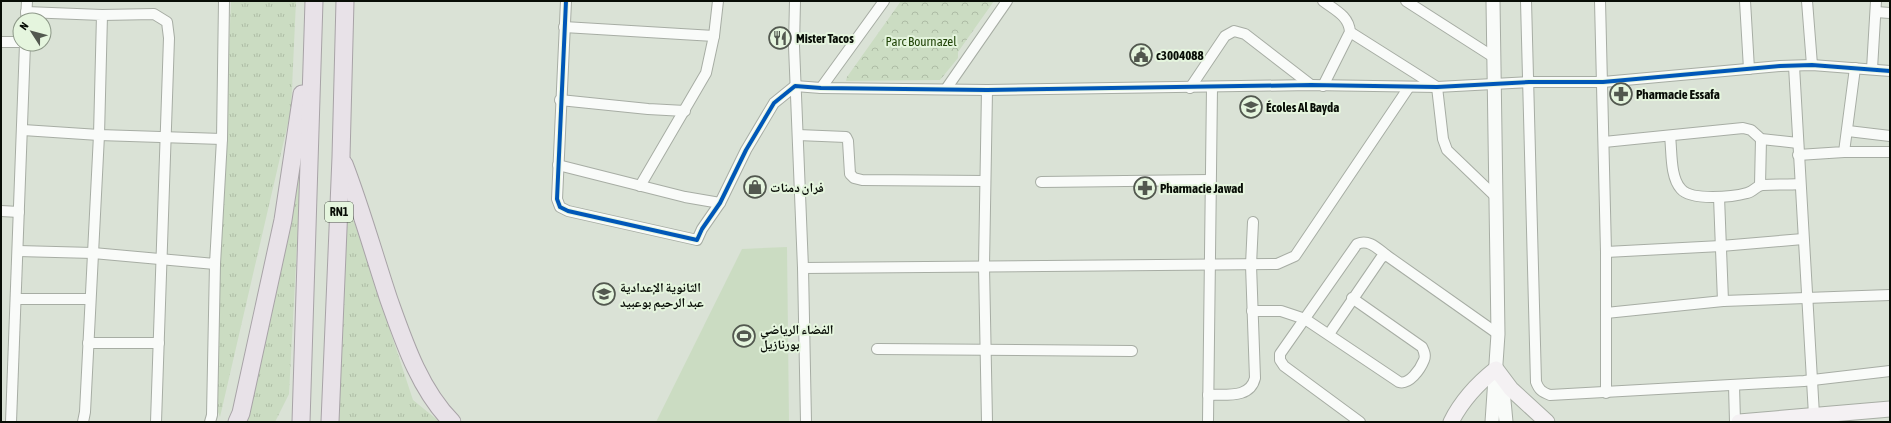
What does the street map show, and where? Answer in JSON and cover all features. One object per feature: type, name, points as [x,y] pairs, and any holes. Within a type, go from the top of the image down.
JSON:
[{"type":"highway","name":"RN1","points":[[330,422],[341,157],[345,1]]},
{"type":"highway","name":"RN1","points":[[301,422],[314,8]]},
{"type":"highway","points":[[237,422],[241,413],[283,220],[314,8]]},
{"type":"highway","points":[[341,157],[354,189],[400,331],[418,373],[442,412],[452,422]]},
{"type":"main road","points":[[1451,422],[1468,395],[1481,381],[1496,369],[1511,389],[1547,422]]},
{"type":"main road","points":[[1739,422],[1890,409]]},
{"type":"street","points":[[26,12],[27,1]]},
{"type":"street","points":[[566,1],[560,100],[557,198],[560,207],[568,211],[697,240],[702,229],[720,203],[746,150],[774,103],[795,86],[821,88],[987,90],[1311,85],[1437,87],[1529,82],[1603,82],[1794,66],[1890,71]]},
{"type":"street","points":[[640,186],[706,73],[714,36],[718,1]]},
{"type":"street","points":[[795,1],[795,86],[803,268],[806,422]]},
{"type":"street","points":[[821,88],[884,1]]},
{"type":"street","points":[[946,89],[1007,1]]},
{"type":"street","points":[[1323,1],[1346,18],[1349,23],[1350,32],[1323,86]]},
{"type":"street","points":[[1406,1],[1494,58]]},
{"type":"street","points":[[1492,422],[1498,334],[1493,1]]},
{"type":"street","points":[[1526,1],[1536,382],[1538,388],[1542,392],[1550,395],[1811,380],[1890,371]]},
{"type":"street","points":[[1600,1],[1606,252],[1606,392]]},
{"type":"street","points":[[1745,1],[1749,69]]},
{"type":"street","points":[[1808,1],[1812,66]]},
{"type":"street","points":[[1872,69],[1876,1]]},
{"type":"street","points":[[210,422],[212,415],[215,264],[222,140],[222,2]]},
{"type":"street","points":[[1876,12],[1890,12]]},
{"type":"street","points":[[52,16],[154,14],[167,22],[169,38],[165,138],[163,260],[156,422]]},
{"type":"street","points":[[83,422],[99,135],[102,15]]},
{"type":"street","points":[[564,27],[714,36]]},
{"type":"street","points":[[1190,88],[1225,36],[1234,31],[1245,34],[1311,85]]},
{"type":"street","points":[[1350,32],[1437,87]]},
{"type":"street","points":[[1,42],[12,42]]},
{"type":"street","points":[[11,422],[25,52]]},
{"type":"street","points":[[1794,66],[1814,416]]},
{"type":"street","points":[[1844,152],[1848,131],[1855,68]]},
{"type":"street","points":[[1208,422],[1212,86]]},
{"type":"street","points":[[803,268],[1277,264],[1294,256],[1409,87]]},
{"type":"street","points":[[1437,87],[1442,139],[1447,150],[1496,198]]},
{"type":"street","points":[[987,90],[984,182],[987,422]]},
{"type":"street","points":[[560,100],[648,109],[685,111]]},
{"type":"street","points":[[1604,142],[1743,128],[1751,130],[1761,139],[1798,143]]},
{"type":"street","points":[[23,130],[222,140]]},
{"type":"street","points":[[1848,131],[1890,136]]},
{"type":"street","points":[[798,135],[846,137],[848,141],[850,174],[854,178],[862,180],[984,182]]},
{"type":"street","points":[[1670,136],[1675,178],[1681,190],[1688,195],[1719,197],[1746,194],[1753,191],[1760,185],[1800,184]]},
{"type":"street","points":[[1760,185],[1761,139]]},
{"type":"street","points":[[1798,156],[1844,152],[1890,152]]},
{"type":"street","points":[[558,165],[684,197],[720,203]]},
{"type":"street","points":[[1041,182],[1210,180]]},
{"type":"street","points":[[1719,197],[1723,301]]},
{"type":"street","points":[[1,211],[20,212]]},
{"type":"street","points":[[1208,395],[1243,394],[1254,385],[1251,265],[1253,222]]},
{"type":"street","points":[[1606,252],[1721,246],[1803,238]]},
{"type":"street","points":[[1360,422],[1284,366],[1280,360],[1280,354],[1357,244],[1362,242],[1369,243],[1498,334]]},
{"type":"street","points":[[18,251],[93,253],[215,264]]},
{"type":"street","points":[[1329,334],[1352,298],[1381,258],[1386,256]]},
{"type":"street","points":[[1606,313],[1723,301],[1890,295]]},
{"type":"street","points":[[1252,311],[1281,310],[1305,319],[1399,382],[1404,383],[1409,381],[1424,360],[1425,353],[1422,347],[1352,298]]},
{"type":"street","points":[[16,299],[90,299]]},
{"type":"street","points":[[88,343],[159,343]]},
{"type":"street","points":[[877,349],[1132,351]]},
{"type":"street","points":[[1496,369],[1504,390],[1506,422]]},
{"type":"street","points":[[1734,385],[1735,422]]},
{"type":"green space","points":[[231,1],[296,1],[291,110],[220,417],[214,402]]},
{"type":"green space","name":"Parc Bournazel","points":[[901,1],[994,1],[958,52],[958,58],[940,80],[846,81],[847,77]]},
{"type":"green space","points":[[301,167],[289,394],[275,422],[243,422]]},
{"type":"green space","points":[[352,215],[413,400],[440,422],[337,422],[345,217]]},
{"type":"green space","name":"الفضاء الرياضي بورنازيل","points":[[787,247],[789,422],[656,422],[742,249]]},
{"type":"cycle path","points":[[566,1],[557,199],[560,207],[568,211],[697,240],[702,229],[720,203],[746,150],[774,103],[795,86],[821,88],[987,90],[1311,85],[1437,87],[1529,82],[1603,82],[1780,66],[1812,65],[1890,71]]},
{"type":"place","name":"Mister Tacos","points":[[780,38]]},
{"type":"place","name":"c3004088","points":[[1141,55]]},
{"type":"place","name":"Pharmacie Essafa","points":[[1621,94]]},
{"type":"place","name":"Écoles Al Bayda","points":[[1251,107]]},
{"type":"place","name":"فران دمنات","points":[[755,187]]},
{"type":"place","name":"Pharmacie Jawad","points":[[1145,188]]},
{"type":"place","name":"الثانوية الإعدادية عبد الرحيم بوعبيد","points":[[604,294]]},
{"type":"place","name":"الفضاء الرياضي بورنازيل","points":[[744,336]]}]
